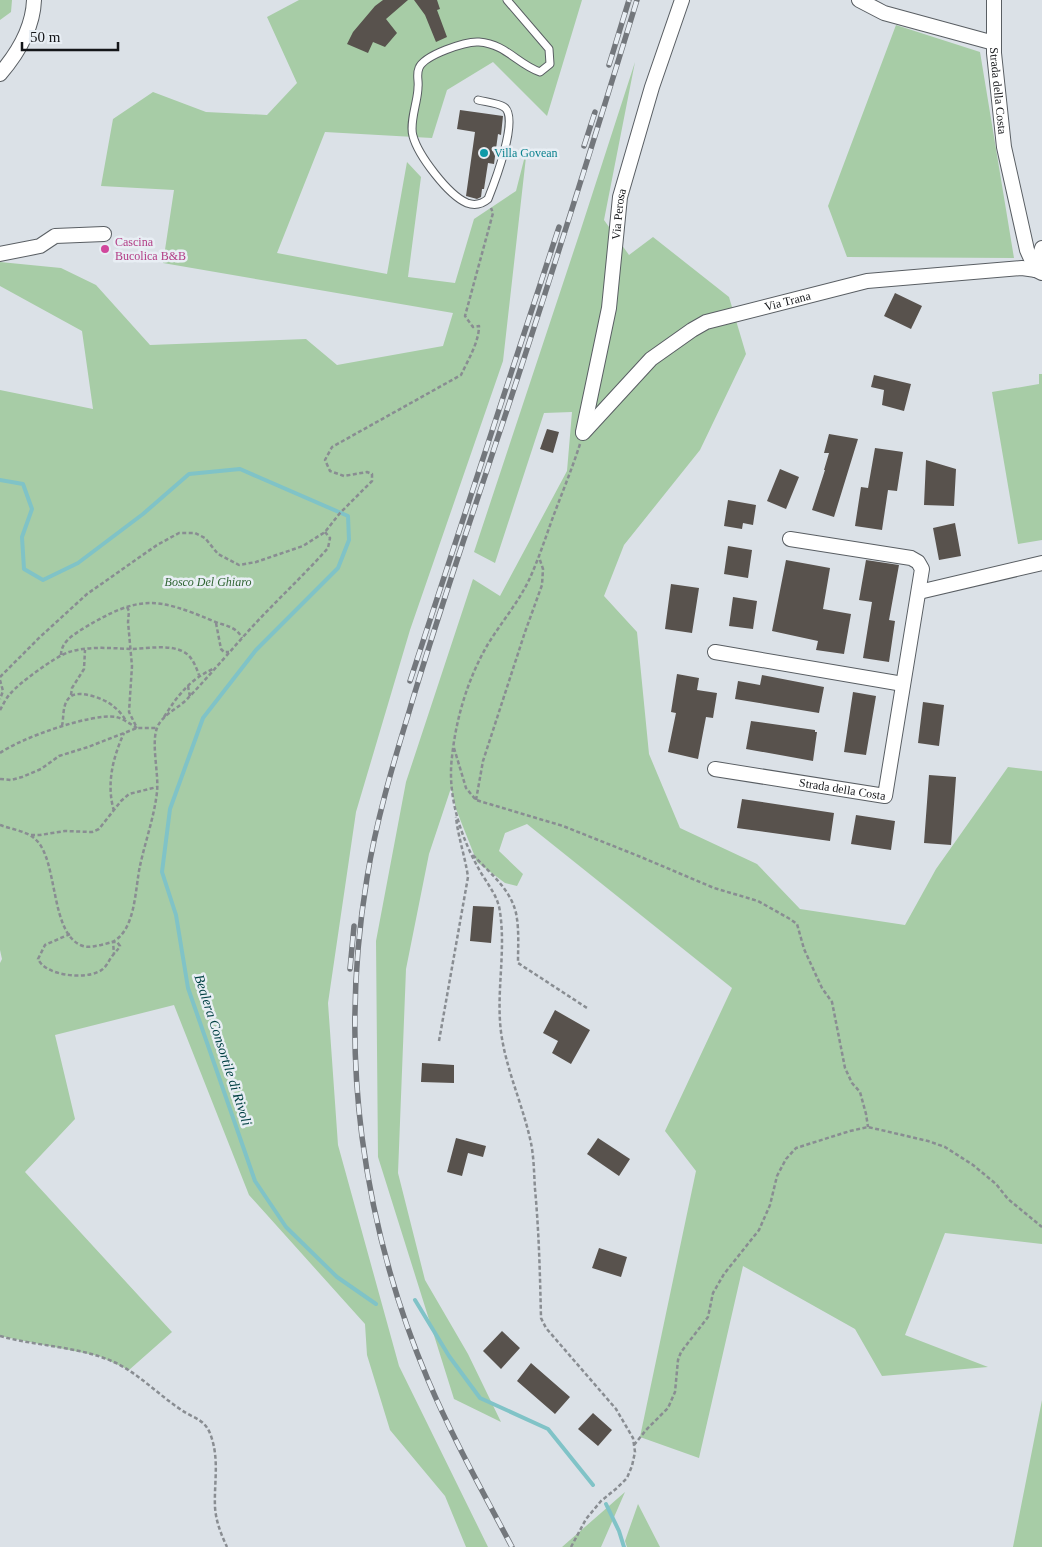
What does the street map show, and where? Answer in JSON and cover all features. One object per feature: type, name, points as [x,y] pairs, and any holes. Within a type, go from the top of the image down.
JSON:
[{"type":"street","points":[[0,74],[23,44],[30,25],[34,0]]},
{"type":"street","name":"Via Perosa","points":[[583,433],[609,308],[620,197],[652,87],[682,0]]},
{"type":"street","name":"Strada della Costa","points":[[859,0],[884,13],[994,43],[1004,146],[1027,250],[1039,272]]},
{"type":"street","points":[[994,0],[994,43]]},
{"type":"street","points":[[0,254],[40,246],[55,236],[104,234]]},
{"type":"street","points":[[1039,272],[1042,248]]},
{"type":"street","name":"Via Trana","points":[[583,433],[651,359],[706,322],[867,281],[1022,268],[1039,272]]},
{"type":"street","name":"Strada della Costa","points":[[715,769],[885,796],[922,569],[918,562],[910,558],[790,540]]},
{"type":"street","points":[[919,592],[1042,563]]},
{"type":"street","points":[[715,652],[903,684]]},
{"type":"lane","points":[[478,100],[505,107],[509,113],[510,124],[504,155],[488,200],[476,205],[467,203],[456,196],[431,169],[416,146],[412,134],[418,87],[417,78],[419,68],[424,61],[463,43],[479,42],[494,45],[515,56],[528,68],[540,72],[550,64],[549,49],[507,0]]},
{"type":"path","points":[[0,699],[3,690],[0,678],[40,637],[87,594],[157,545],[179,534],[195,533],[206,538],[218,554],[239,565],[256,562],[303,546],[325,532],[340,513],[372,481],[372,474],[366,472],[344,476],[330,471],[325,460],[332,447],[461,375],[473,346],[478,340],[479,326],[473,326],[465,316],[493,213],[488,200]]},
{"type":"path","points":[[439,1042],[468,877],[458,833],[451,785],[453,746],[457,724],[477,665],[527,584],[539,557],[583,433]]},
{"type":"path","points":[[161,722],[190,697],[229,652],[328,548],[330,538],[325,532]]},
{"type":"path","points":[[476,800],[484,761],[542,585],[542,568],[539,557]]},
{"type":"path","points":[[61,656],[61,648],[66,641],[77,633],[117,610],[139,603],[159,603],[173,606],[238,631],[242,638]]},
{"type":"path","points":[[127,607],[130,611],[128,622],[131,649],[130,712],[137,728]]},
{"type":"path","points":[[216,622],[221,649],[224,652],[229,652]]},
{"type":"path","points":[[0,710],[9,694],[17,687],[69,652],[107,647],[131,649],[159,647],[182,650],[194,662],[199,675]]},
{"type":"path","points":[[62,726],[64,709],[71,696],[72,688],[84,669],[85,650]]},
{"type":"path","points":[[114,954],[113,942],[126,927],[133,910],[139,867],[149,833],[157,787],[155,742],[157,728],[170,706],[188,685],[199,675],[216,668]]},
{"type":"path","points":[[188,685],[190,697]]},
{"type":"path","points":[[71,696],[77,693],[112,704],[126,721]]},
{"type":"path","points":[[0,752],[12,744],[62,726],[103,717],[119,718],[137,728]]},
{"type":"path","points":[[0,779],[11,780],[22,777],[41,769],[59,756],[137,728],[157,728]]},
{"type":"path","points":[[114,811],[110,798],[110,784],[115,757],[124,733]]},
{"type":"path","points":[[453,746],[466,788],[476,800],[563,826],[714,888],[758,901],[790,918],[797,924],[804,949],[822,988],[832,1002],[845,1068],[860,1092],[868,1127]]},
{"type":"path","points":[[27,834],[40,835],[65,831],[92,832],[99,829],[121,801],[129,794],[157,787]]},
{"type":"path","points":[[456,811],[470,852],[493,890],[500,910],[503,955],[500,1023],[509,1070],[532,1145],[541,1318],[546,1328],[616,1409],[633,1438],[635,1452],[627,1478],[601,1501],[586,1519],[571,1547]]},
{"type":"path","points":[[0,825],[34,837],[41,845],[51,873],[58,912],[75,942],[83,946],[93,946],[117,942],[120,946],[100,972],[89,976],[70,976],[59,973],[40,963],[38,959],[45,946],[70,934]]},
{"type":"path","points":[[470,852],[500,883],[512,903],[517,917],[518,963],[587,1008]]},
{"type":"path","points":[[634,1446],[646,1430],[668,1408],[675,1392],[678,1360],[681,1352],[708,1317],[713,1293],[724,1274],[759,1230],[770,1205],[777,1176],[786,1159],[796,1148],[868,1127],[928,1141],[945,1147],[985,1175],[996,1184],[1008,1199],[1042,1227]]},
{"type":"path","points":[[0,1336],[99,1356],[118,1364],[134,1374],[180,1410],[204,1422],[212,1438],[217,1461],[215,1508],[220,1532],[227,1547]]},
{"type":"green space","points":[[0,0],[12,0],[11,12],[0,20]]},
{"type":"green space","name":"Bosco Del Ghiaro","points":[[299,0],[582,0],[547,116],[493,62],[447,90],[432,138],[325,132],[277,253],[387,274],[407,162],[421,177],[408,277],[455,283],[474,219],[516,191],[527,148],[503,361],[410,630],[356,812],[328,1003],[338,1145],[399,1366],[488,1547],[466,1547],[445,1496],[390,1430],[367,1355],[365,1324],[249,1195],[174,1005],[55,1035],[75,1119],[25,1172],[172,1332],[129,1370],[99,1356],[0,1336],[0,963],[2,959],[0,950],[0,390],[93,409],[82,331],[0,286],[0,262],[61,268],[96,285],[150,345],[306,339],[337,365],[443,346],[453,313],[163,263],[174,190],[101,186],[113,119],[153,92],[206,112],[267,115],[297,83],[267,17]]},
{"type":"green space","points":[[896,25],[980,52],[1014,258],[847,257],[828,206]]},
{"type":"green space","points":[[635,62],[604,220],[629,255],[653,237],[729,297],[746,354],[700,450],[624,545],[604,596],[637,632],[649,754],[680,828],[757,864],[800,909],[905,925],[936,869],[1008,767],[1042,771],[1042,1244],[945,1233],[905,1335],[988,1367],[882,1376],[855,1329],[743,1266],[699,1458],[640,1437],[696,1171],[665,1131],[732,988],[527,824],[505,833],[499,851],[523,874],[517,886],[505,883],[477,862],[456,809],[451,788],[429,854],[406,969],[398,1173],[425,1280],[468,1354],[501,1422],[454,1399],[378,1157],[376,941],[406,782],[473,579],[500,596],[567,471],[572,412],[544,413],[495,563],[474,552]]},
{"type":"green space","points":[[1039,374],[1042,374],[1042,540],[1018,544],[992,392],[1039,384]]},
{"type":"green space","points":[[1042,1400],[1042,1547],[1013,1547]]},
{"type":"green space","points":[[625,1492],[601,1547],[562,1547]]},
{"type":"green space","points":[[638,1504],[660,1547],[627,1547],[625,1541]]},
{"type":"building","points":[[383,0],[408,0],[386,19],[397,33],[385,47],[373,42],[368,53],[347,44],[353,32],[375,6]]},
{"type":"building","points":[[414,0],[437,0],[440,9],[437,10],[447,37],[436,42],[425,15]]},
{"type":"building","name":"Villa Govean","points":[[460,110],[503,116],[501,135],[498,134],[494,164],[488,163],[484,189],[482,189],[481,197],[477,199],[466,196],[475,132],[457,129]]},
{"type":"building","points":[[895,293],[922,306],[911,329],[884,316]]},
{"type":"building","points":[[874,375],[911,384],[904,411],[882,405],[884,390],[871,387]]},
{"type":"building","points":[[547,429],[559,432],[553,453],[540,449]]},
{"type":"building","points":[[829,434],[858,439],[834,517],[812,510],[829,453],[824,453]]},
{"type":"building","points":[[875,448],[903,452],[897,491],[888,490],[882,530],[855,526],[861,487],[868,488]]},
{"type":"building","points":[[926,460],[956,469],[954,506],[924,505]]},
{"type":"building","points":[[780,469],[799,477],[786,509],[767,501]]},
{"type":"building","points":[[728,500],[756,505],[753,525],[743,523],[742,529],[724,526]]},
{"type":"building","points":[[955,523],[961,556],[939,560],[933,528]]},
{"type":"building","points":[[728,546],[752,550],[748,578],[724,574]]},
{"type":"building","points":[[786,560],[830,568],[823,609],[851,614],[844,654],[816,650],[818,641],[772,631]]},
{"type":"building","points":[[866,560],[899,565],[889,620],[895,621],[889,662],[863,658],[872,602],[859,600]]},
{"type":"building","points":[[671,584],[699,588],[692,633],[665,629]]},
{"type":"building","points":[[733,597],[757,601],[753,629],[729,626]]},
{"type":"building","points":[[677,674],[699,678],[697,690],[717,693],[713,718],[706,717],[698,759],[668,752],[676,713],[671,712]]},
{"type":"building","points":[[762,675],[824,687],[819,713],[735,699],[738,681],[760,685]]},
{"type":"building","points":[[853,692],[876,696],[866,755],[844,752]]},
{"type":"building","points":[[923,702],[944,705],[939,746],[918,743]]},
{"type":"building","points":[[751,721],[815,730],[817,732],[813,761],[746,749]]},
{"type":"building","points":[[929,775],[956,777],[951,845],[924,843]]},
{"type":"building","points":[[742,799],[834,813],[830,841],[737,828]]},
{"type":"building","points":[[856,815],[895,821],[891,850],[851,844]]},
{"type":"building","points":[[473,906],[494,907],[491,943],[470,941]]},
{"type":"building","points":[[555,1010],[590,1030],[571,1064],[552,1053],[558,1041],[543,1033]]},
{"type":"building","points":[[422,1063],[454,1065],[454,1083],[421,1082]]},
{"type":"building","points":[[456,1138],[486,1146],[483,1157],[468,1153],[462,1176],[447,1172]]},
{"type":"building","points":[[598,1138],[630,1159],[619,1176],[587,1154]]},
{"type":"building","points":[[599,1248],[627,1257],[621,1277],[592,1268]]},
{"type":"building","points":[[502,1331],[520,1348],[501,1369],[483,1351]]},
{"type":"building","points":[[531,1363],[570,1397],[555,1414],[517,1381]]},
{"type":"building","points":[[593,1413],[612,1430],[598,1446],[578,1429]]},
{"type":"waterway","name":"Bealera Consortile di Rivoli","points":[[0,480],[23,484],[32,509],[22,537],[24,569],[43,580],[78,563],[143,514],[189,474],[240,469],[348,516],[349,540],[338,568],[256,650],[203,718],[170,809],[162,872],[176,915],[188,988],[255,1181],[286,1227],[337,1277],[376,1304]]},
{"type":"waterway","name":"Bealera Consortile di Rivoli","points":[[415,1300],[449,1356],[480,1398],[548,1429],[593,1485]]},
{"type":"waterway","points":[[606,1504],[619,1531],[624,1547]]},
{"type":"railway","points":[[609,65],[629,0]]},
{"type":"railway","points":[[512,1547],[437,1401],[405,1321],[387,1261],[372,1199],[358,1105],[355,1040],[356,975],[362,910],[371,857],[397,753],[440,613],[585,169],[637,0]]},
{"type":"railway","points":[[584,146],[595,112]]},
{"type":"railway","points":[[410,681],[559,227]]},
{"type":"railway","points":[[350,969],[354,926]]},
{"type":"place","name":"Villa Govean","points":[[484,153]]},
{"type":"place","name":"Cascina Bucolica B&B","points":[[105,249]]}]
